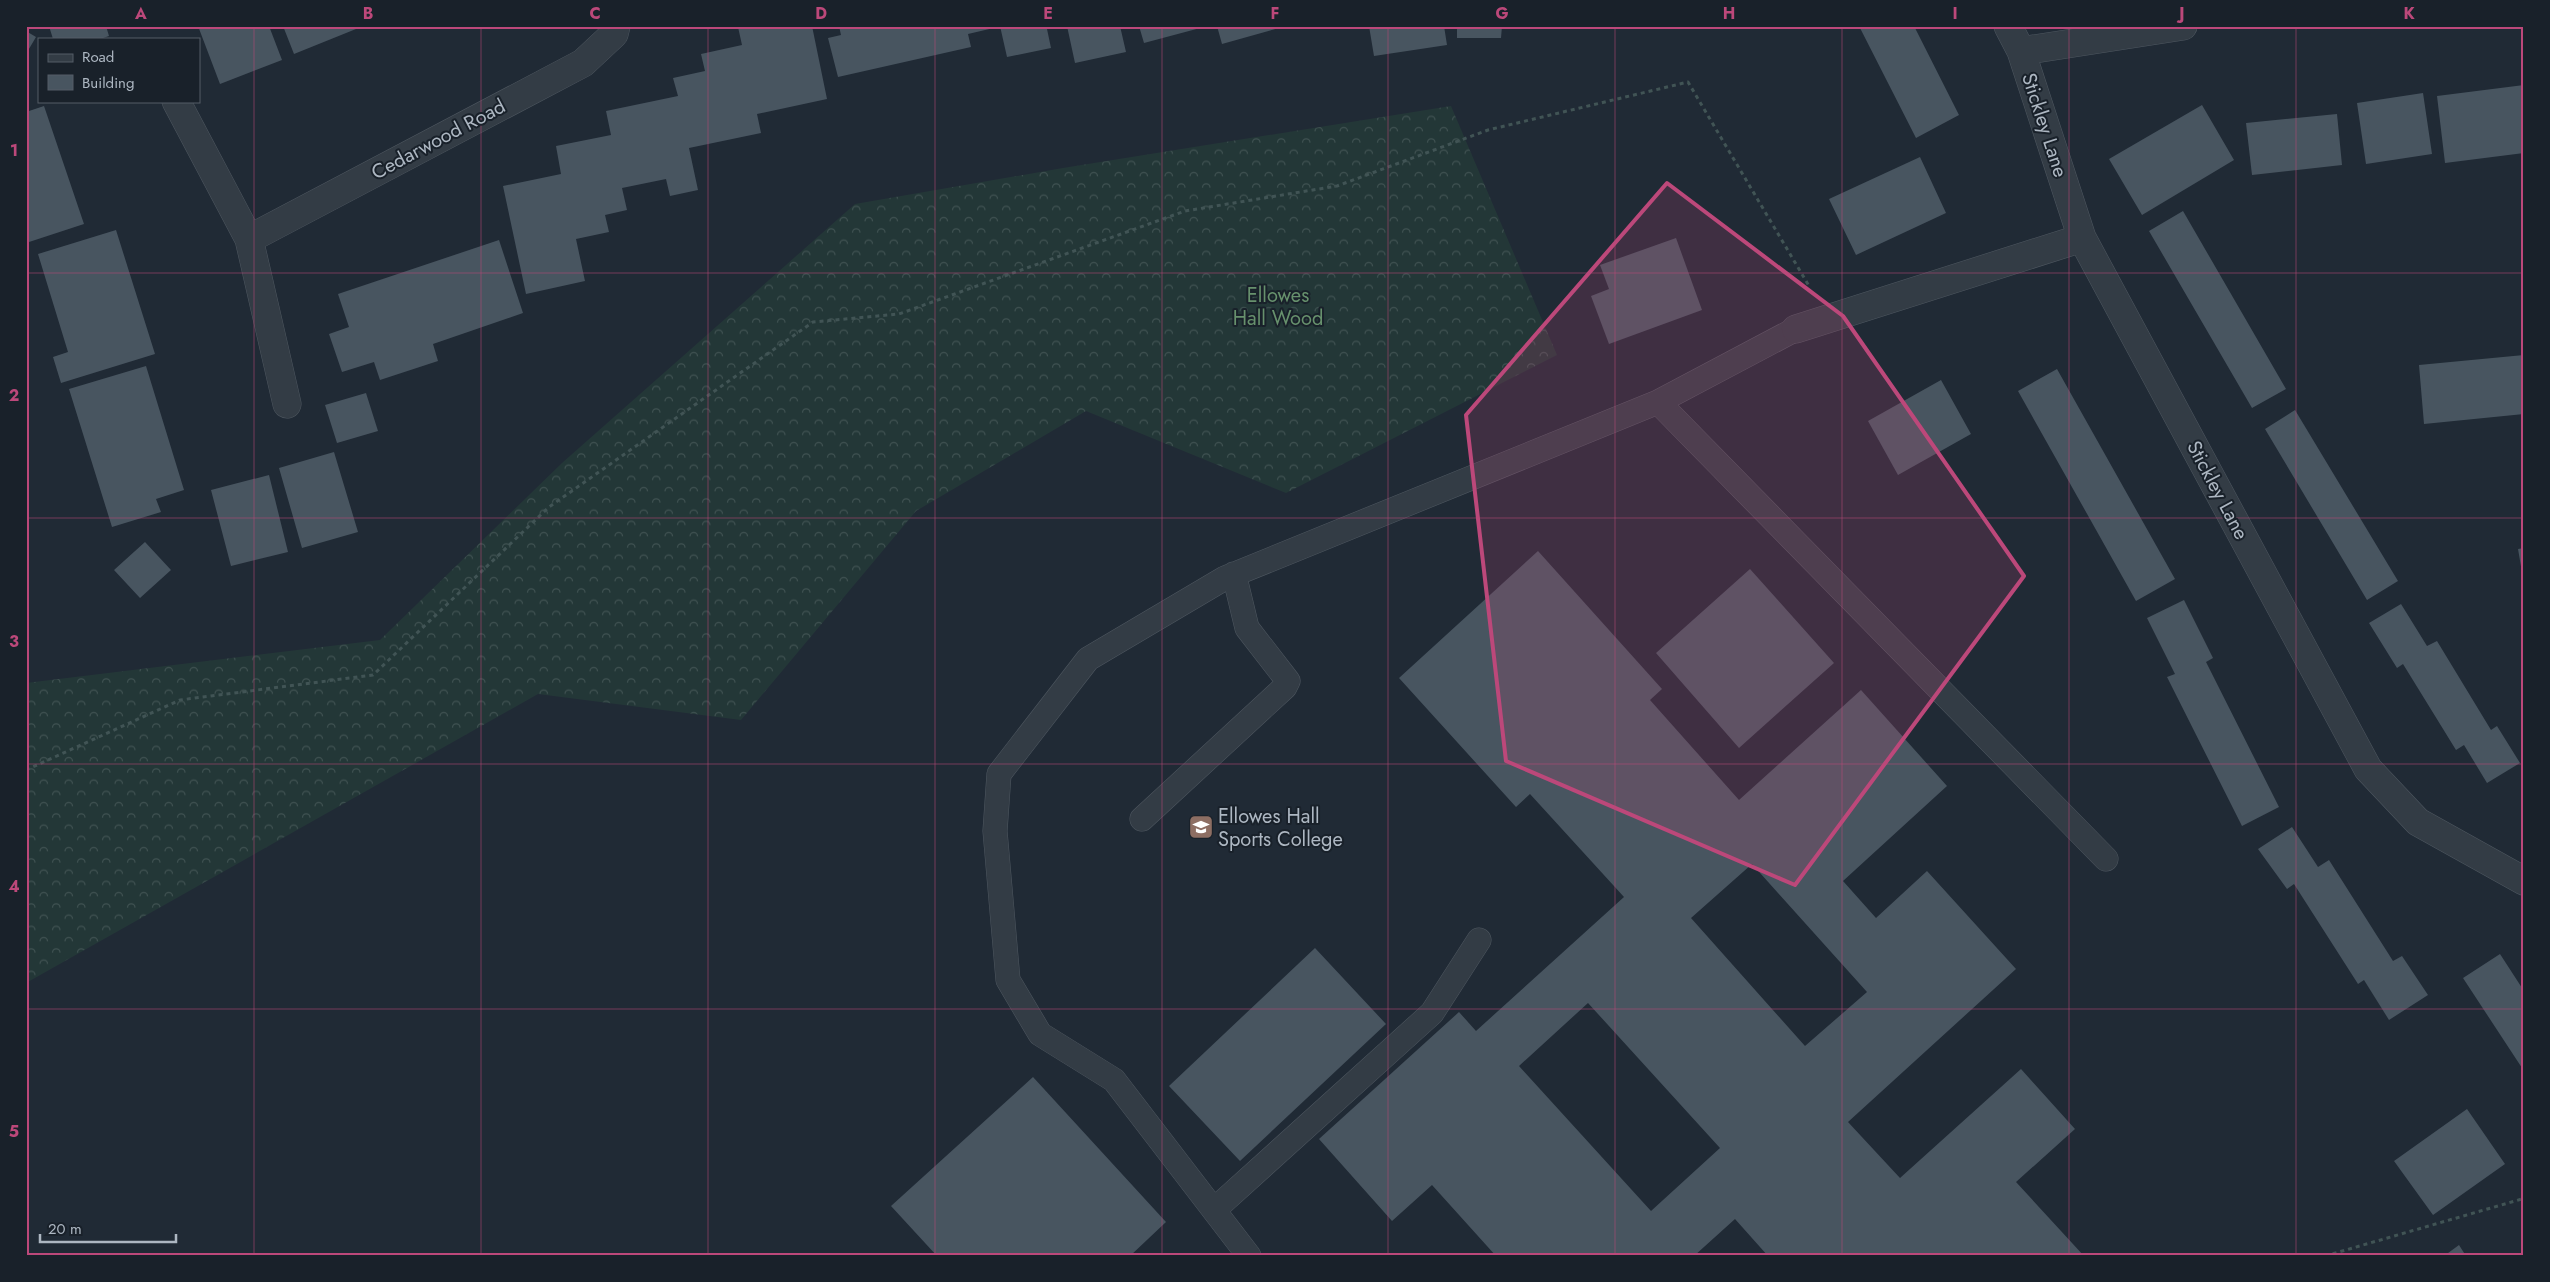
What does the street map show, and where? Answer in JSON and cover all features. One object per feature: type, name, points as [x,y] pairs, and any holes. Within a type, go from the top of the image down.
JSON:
[{"type":"street","name":"Cedarwood Road","points":[[249,239],[583,63],[614,34],[616,26]]},
{"type":"street","name":"Stickley Lane","points":[[2008,26],[2022,51],[2082,238],[2368,769],[2418,822],[2524,881]]},
{"type":"street","points":[[2022,51],[2183,26]]},
{"type":"street","points":[[177,102],[249,239],[287,404]]},
{"type":"street","points":[[1796,329],[2082,238]]},
{"type":"lane","points":[[1249,1256],[1114,1080],[1040,1034],[1008,980],[995,831],[999,774],[1088,659],[1234,574],[1658,402],[1796,329]]},
{"type":"lane","points":[[1658,402],[2106,859]]},
{"type":"lane","points":[[1142,819],[1285,686],[1288,681],[1247,628],[1234,574]]},
{"type":"lane","points":[[1214,1210],[1432,1013],[1480,940]]},
{"type":"path","points":[[26,770],[180,700],[372,675],[550,507],[813,322],[899,314],[1185,212],[1337,186],[1488,130],[1688,82],[1829,319]]},
{"type":"path","points":[[2325,1256],[2522,1199],[2524,1203]]},
{"type":"highlighted area","points":[[1667,183],[1843,316],[2024,576],[1795,885],[1506,761],[1466,415]]},
{"type":"green space","name":"Ellowes Hall Wood","points":[[1451,106],[1557,355],[1286,493],[1086,411],[916,511],[741,720],[538,694],[26,983],[26,683],[380,640],[562,463],[855,204],[1063,168]]},
{"type":"building","points":[[49,26],[106,26],[109,36],[103,38],[53,38]]},
{"type":"building","points":[[198,26],[269,26],[282,60],[220,84]]},
{"type":"building","points":[[283,26],[355,26],[356,29],[294,54]]},
{"type":"building","points":[[812,26],[827,99],[757,114],[761,133],[689,148],[698,190],[670,196],[666,179],[622,188],[627,210],[605,215],[609,232],[576,239],[585,281],[526,294],[503,186],[561,174],[556,146],[611,135],[606,111],[678,96],[673,78],[705,71],[701,54],[742,45],[738,27]]},
{"type":"building","points":[[839,26],[998,27],[968,34],[971,47],[838,77],[828,38],[841,35]]},
{"type":"building","points":[[1000,26],[1056,27],[1047,29],[1051,48],[1007,57]]},
{"type":"building","points":[[1067,26],[1120,26],[1126,52],[1075,63]]},
{"type":"building","points":[[1139,26],[1204,26],[1204,27],[1144,43]]},
{"type":"building","points":[[1217,26],[1279,26],[1279,28],[1222,44]]},
{"type":"building","points":[[1369,26],[1444,26],[1447,45],[1374,56]]},
{"type":"building","points":[[1457,26],[1502,26],[1501,38],[1457,38]]},
{"type":"building","points":[[1859,26],[1914,26],[1959,115],[1916,138]]},
{"type":"building","points":[[26,31],[36,37],[26,54]]},
{"type":"building","points":[[2524,85],[2524,153],[2445,163],[2437,96]]},
{"type":"building","points":[[2423,93],[2432,154],[2366,164],[2357,103]]},
{"type":"building","points":[[2202,105],[2234,160],[2142,215],[2109,159]]},
{"type":"building","points":[[44,106],[84,224],[26,243],[26,112]]},
{"type":"building","points":[[2337,114],[2342,165],[2252,175],[2246,123]]},
{"type":"building","points":[[1920,157],[1946,213],[1856,255],[1829,199]]},
{"type":"building","points":[[2183,211],[2286,389],[2252,408],[2149,231]]},
{"type":"building","points":[[116,230],[155,354],[61,383],[53,357],[68,352],[38,254]]},
{"type":"building","points":[[1676,238],[1702,310],[1609,344],[1591,296],[1609,289],[1600,265]]},
{"type":"building","points":[[499,240],[523,313],[433,344],[438,361],[380,380],[374,362],[342,372],[329,334],[349,327],[338,294]]},
{"type":"building","points":[[2524,355],[2524,414],[2424,424],[2419,365]]},
{"type":"building","points":[[146,366],[184,490],[156,499],[161,512],[112,527],[69,389]]},
{"type":"building","points":[[2057,369],[2175,579],[2136,601],[2018,391]]},
{"type":"building","points":[[1941,380],[1971,434],[1898,475],[1868,421]]},
{"type":"building","points":[[366,393],[378,431],[337,443],[325,405]]},
{"type":"building","points":[[2295,410],[2398,581],[2367,600],[2265,429]]},
{"type":"building","points":[[334,452],[358,532],[302,548],[279,468]]},
{"type":"building","points":[[269,475],[288,552],[231,566],[211,490]]},
{"type":"building","points":[[145,542],[171,570],[140,598],[114,570]]},
{"type":"building","points":[[2524,548],[2524,578],[2523,578],[2518,549]]},
{"type":"building","points":[[1538,551],[1662,689],[1650,700],[1739,800],[1861,690],[1947,786],[1843,881],[1876,918],[1927,871],[2016,969],[1848,1122],[1900,1178],[2021,1069],[2075,1129],[2016,1182],[2084,1256],[1768,1256],[1735,1219],[1694,1256],[1496,1256],[1432,1185],[1392,1221],[1319,1139],[1459,1012],[1476,1031],[1624,897],[1530,794],[1516,807],[1399,678]],"holes":[[[1752,864],[1867,992],[1805,1046],[1691,918]],[[1588,1003],[1720,1148],[1651,1211],[1519,1066]]]},
{"type":"building","points":[[1750,569],[1834,663],[1739,748],[1656,653]]},
{"type":"building","points":[[2184,600],[2213,658],[2206,662],[2279,807],[2242,826],[2167,677],[2175,674],[2147,618]]},
{"type":"building","points":[[2401,604],[2427,646],[2437,641],[2491,730],[2497,726],[2520,763],[2487,783],[2464,745],[2456,750],[2403,664],[2397,668],[2369,623]]},
{"type":"building","points":[[2292,827],[2318,867],[2329,860],[2393,961],[2402,956],[2428,995],[2389,1020],[2364,980],[2358,984],[2294,884],[2287,889],[2258,849]]},
{"type":"building","points":[[1315,948],[1386,1024],[1240,1161],[1169,1086]]},
{"type":"building","points":[[2500,954],[2524,991],[2524,1071],[2463,978]]},
{"type":"building","points":[[1033,1077],[1166,1222],[1130,1256],[937,1256],[891,1206]]},
{"type":"building","points":[[2467,1109],[2505,1164],[2433,1215],[2394,1161]]},
{"type":"building","points":[[2459,1245],[2466,1256],[2444,1256]]},
{"type":"place","name":"Ellowes Hall Sports College","points":[[1201,827]]}]
